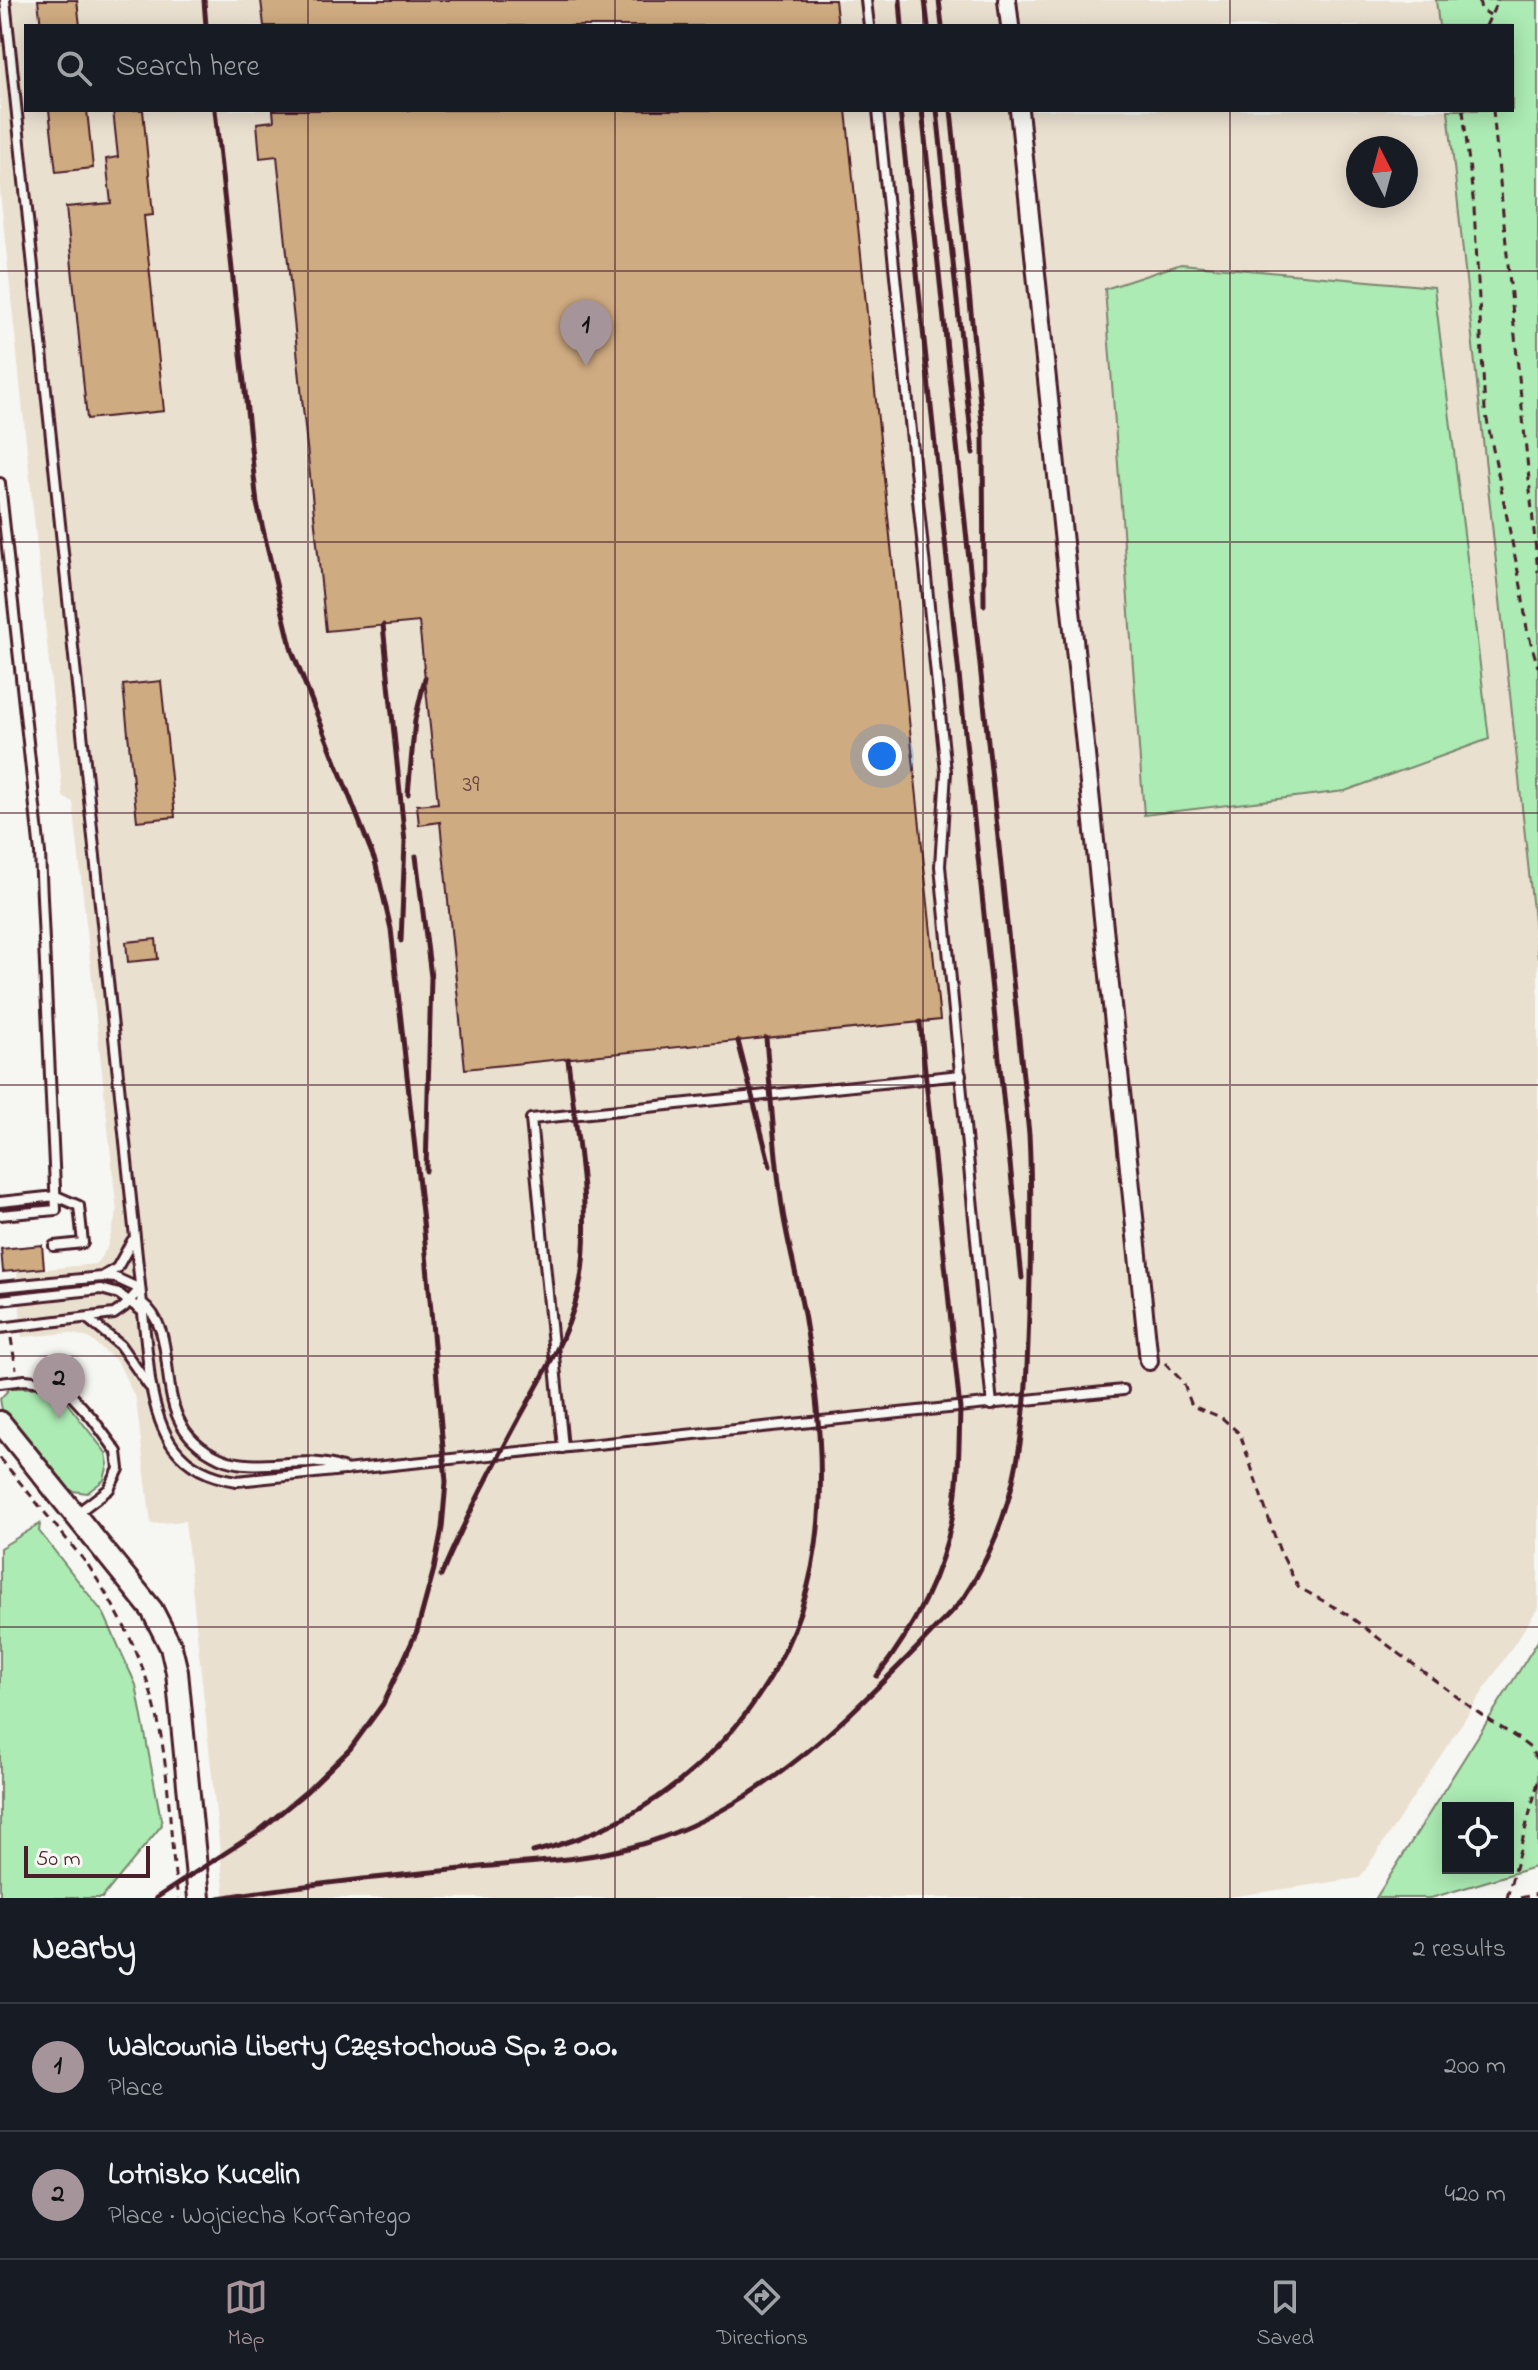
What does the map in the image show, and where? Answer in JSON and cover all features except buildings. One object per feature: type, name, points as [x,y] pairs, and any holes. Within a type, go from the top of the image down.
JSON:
[{"type":"street","points":[[1007,0],[1010,24]]},
{"type":"street","points":[[1019,112],[1149,1361]]},
{"type":"street","points":[[0,1422],[152,1610],[171,1647],[177,1672],[199,1898]]},
{"type":"lane","points":[[5,0],[141,1306],[155,1414],[167,1441],[185,1460],[214,1478],[237,1481],[1123,1390]]},
{"type":"lane","points":[[866,0],[869,24]]},
{"type":"lane","points":[[878,112],[946,772],[940,866],[992,1405]]},
{"type":"lane","points":[[0,483],[40,853],[56,1196],[56,1210],[0,1215]]},
{"type":"lane","points":[[563,1448],[531,1119],[961,1075]]},
{"type":"lane","points":[[0,1202],[56,1196],[79,1206],[83,1243],[54,1246]]},
{"type":"lane","points":[[102,1277],[117,1268],[134,1236]]},
{"type":"lane","points":[[0,1300],[120,1285],[137,1270]]},
{"type":"lane","points":[[0,1287],[102,1277],[124,1281],[140,1289]]},
{"type":"lane","points":[[101,1289],[154,1311],[161,1327],[167,1383],[174,1411],[198,1445],[220,1458],[239,1464],[316,1461],[332,1463],[350,1471]]},
{"type":"lane","points":[[0,1328],[114,1314],[140,1289]]},
{"type":"lane","points":[[88,1319],[120,1345],[152,1393]]},
{"type":"lane","points":[[0,1383],[25,1380],[61,1384],[117,1452],[119,1469],[109,1489],[75,1515]]},
{"type":"path","points":[[1479,0],[1481,9],[1491,15]]},
{"type":"path","points":[[1487,24],[1498,0]]},
{"type":"path","points":[[1463,112],[1474,207],[1485,410],[1527,629],[1538,667]]},
{"type":"path","points":[[1493,112],[1538,572]]},
{"type":"path","points":[[11,1327],[14,1369],[19,1370]]},
{"type":"path","points":[[1149,1361],[1167,1363],[1183,1382],[1192,1406],[1221,1417],[1240,1434],[1279,1549],[1298,1587],[1345,1613],[1529,1747],[1538,1761]]},
{"type":"path","points":[[0,1458],[88,1565],[122,1618],[136,1648],[153,1699],[162,1747],[178,1898]]},
{"type":"path","points":[[1507,1898],[1538,1782]]},
{"type":"path","points":[[1520,1898],[1538,1894]]},
{"type":"shaded area","points":[[0,0],[1461,0],[1464,24],[24,24],[24,112],[1473,112],[1538,722],[1538,1608],[1360,1878],[1222,1898],[225,1898],[185,1521],[151,1524],[136,1400],[118,1362],[89,1338],[69,1333],[22,1337],[17,1272],[96,1264],[107,1248],[117,1212],[73,802],[63,797],[0,191]]},
{"type":"green space","points":[[1436,0],[1538,0],[1538,958],[1448,112],[1514,112],[1514,24],[1439,24]]},
{"type":"green space","points":[[1181,264],[1434,287],[1489,739],[1345,791],[1144,815],[1105,289]]},
{"type":"green space","points":[[10,1388],[43,1388],[63,1398],[106,1453],[108,1464],[104,1480],[87,1493],[64,1486],[2,1410],[0,1399]]},
{"type":"green space","points":[[40,1524],[39,1531],[104,1614],[136,1685],[162,1825],[102,1898],[0,1898],[0,1548]]},
{"type":"green space","points":[[1538,1641],[1538,1866],[1514,1873],[1514,1802],[1442,1802],[1442,1874],[1511,1874],[1431,1898],[1376,1898]]},
{"type":"railway","points":[[204,0],[206,24]]},
{"type":"railway","points":[[900,0],[902,24]]},
{"type":"railway","points":[[925,0],[928,24]]},
{"type":"railway","points":[[939,0],[942,24]]},
{"type":"railway","points":[[156,1898],[259,1831],[307,1791],[350,1749],[383,1704],[417,1631],[442,1528],[446,1482],[424,1231],[391,929],[375,861],[292,651],[257,504],[215,112]]},
{"type":"railway","points":[[900,112],[1022,1278]]},
{"type":"railway","points":[[219,1898],[590,1856],[632,1847],[692,1825],[775,1777],[849,1715],[961,1601],[984,1564],[999,1530],[1018,1459],[1026,1387],[1031,1245],[1029,1134],[922,112]]},
{"type":"railway","points":[[937,112],[973,453]]},
{"type":"railway","points":[[951,112],[983,433],[984,605]]},
{"type":"railway","points":[[383,625],[405,842],[401,941]]},
{"type":"railway","points":[[408,794],[415,720],[425,678]]},
{"type":"railway","points":[[416,856],[431,977],[426,1171]]},
{"type":"railway","points":[[877,1676],[903,1640],[934,1579],[948,1536],[958,1475],[960,1409],[920,1022]]},
{"type":"railway","points":[[533,1852],[610,1825],[656,1798],[699,1764],[758,1698],[786,1648],[805,1597],[816,1545],[820,1491],[819,1435],[805,1320],[780,1191],[766,1038]]},
{"type":"railway","points":[[738,1041],[770,1166]]},
{"type":"railway","points":[[441,1576],[479,1495],[556,1350],[577,1297],[584,1252],[584,1197],[568,1059]]},
{"type":"place","name":"Walcownia Liberty Częstochowa Sp. z o.o.","points":[[586,366]]},
{"type":"place","name":"Lotnisko Kucelin","points":[[59,1419]]}]
